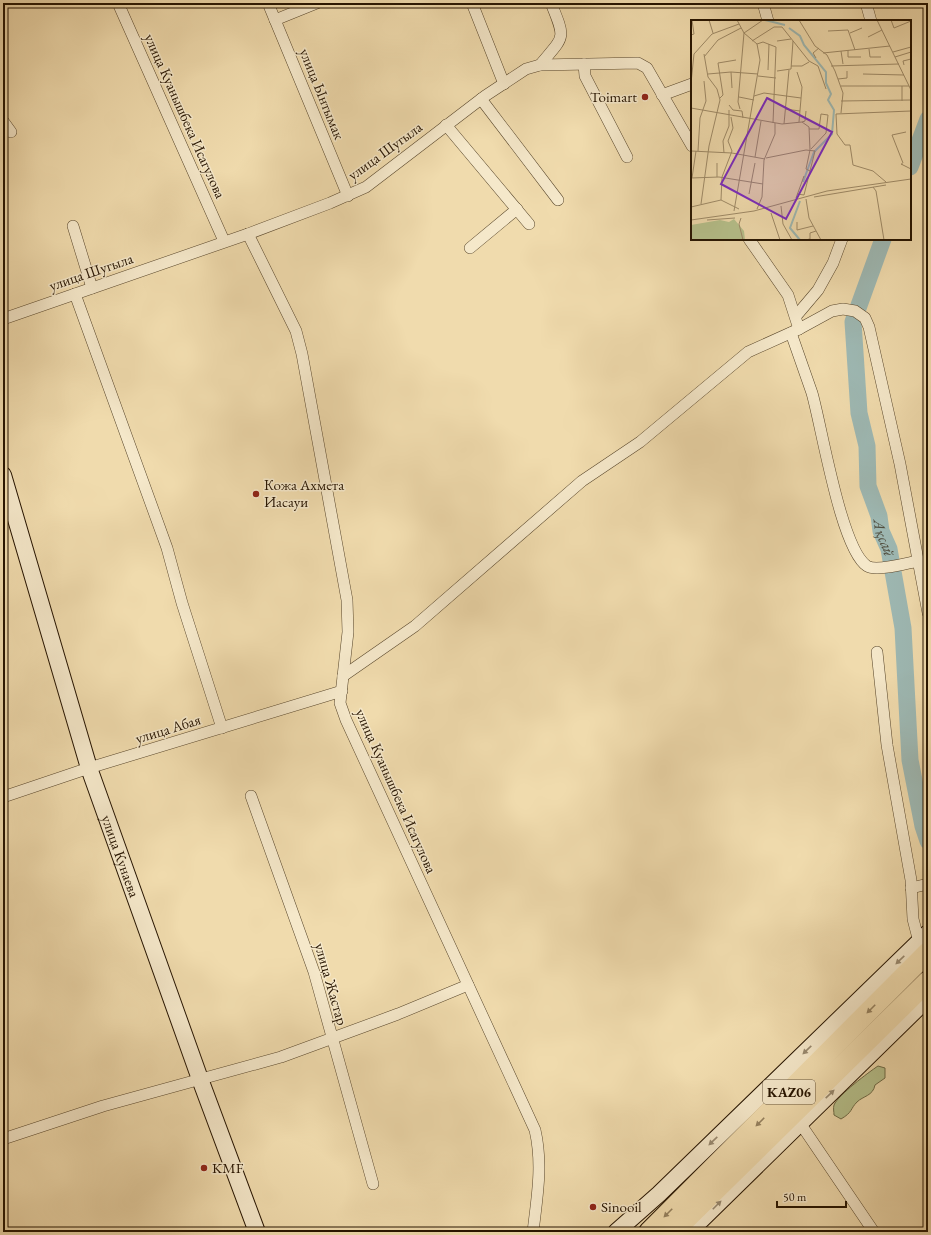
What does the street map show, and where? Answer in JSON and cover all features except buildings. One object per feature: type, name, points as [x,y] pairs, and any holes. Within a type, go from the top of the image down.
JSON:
[{"type":"highway","name":"KАZ06","points":[[649,1232],[925,942]]},
{"type":"highway","name":"KАZ06","points":[[673,1232],[928,981]]},
{"type":"main road","name":"улица Кунаева","points":[[3,474],[89,768],[200,1079],[257,1232]]},
{"type":"main road","points":[[616,1232],[665,1188],[925,942]]},
{"type":"main road","points":[[689,1232],[928,998]]},
{"type":"street","name":"улица Куанышбека Исагулова","points":[[118,3],[224,241]]},
{"type":"street","name":"улица Ынтымак","points":[[268,3],[348,196]]},
{"type":"street","points":[[275,20],[317,3]]},
{"type":"street","points":[[472,3],[504,84]]},
{"type":"street","points":[[540,66],[561,40],[562,29],[552,3]]},
{"type":"street","points":[[763,3],[768,20]]},
{"type":"street","points":[[866,3],[872,20]]},
{"type":"street","name":"улица Шугыла","points":[[3,319],[224,241],[248,234],[348,196],[366,187],[481,99],[526,70],[540,66],[638,63],[647,68],[691,144]]},
{"type":"street","points":[[584,64],[585,76],[627,157]]},
{"type":"street","points":[[662,95],[691,84]]},
{"type":"street","points":[[481,99],[558,200]]},
{"type":"street","points":[[3,121],[11,132]]},
{"type":"street","points":[[446,125],[529,224]]},
{"type":"street","points":[[470,248],[516,209]]},
{"type":"street","points":[[73,226],[92,288]]},
{"type":"street","name":"улица Куанышбека Исагулова","points":[[248,234],[296,331],[302,354],[340,553],[347,600],[348,632],[340,703],[346,720],[535,1130],[540,1149],[540,1171],[533,1232]]},
{"type":"street","points":[[750,240],[788,296],[796,316],[795,331],[812,394],[837,503],[847,534],[861,559],[868,566],[876,568],[918,561]]},
{"type":"street","points":[[796,316],[818,290],[833,263],[842,240]]},
{"type":"street","points":[[75,294],[167,548],[182,604],[222,728]]},
{"type":"street","points":[[343,676],[415,626],[582,481],[640,442],[748,352],[795,331],[832,311],[843,309],[855,311],[865,318],[870,327],[900,464],[928,613]]},
{"type":"street","points":[[877,652],[887,745],[911,888],[913,919],[925,942]]},
{"type":"street","name":"улица Абая","points":[[3,797],[89,768],[342,691]]},
{"type":"street","name":"улица Жастар","points":[[251,796],[314,972],[331,1039],[373,1184]]},
{"type":"street","points":[[911,888],[926,884]]},
{"type":"street","points":[[3,1139],[103,1106],[281,1057],[398,1014],[468,986]]},
{"type":"street","points":[[800,1123],[874,1232]]},
{"type":"green space","points":[[878,1066],[885,1068],[885,1078],[875,1085],[870,1094],[859,1100],[845,1117],[841,1119],[834,1115],[834,1105],[841,1096]]},
{"type":"waterway","name":"Ақсай","points":[[911,164],[928,119]]},
{"type":"waterway","name":"Ақсай","points":[[883,240],[853,322],[859,413],[867,446],[868,486],[879,516],[881,531],[889,549],[903,628],[910,760],[923,826],[928,841]]},
{"type":"place","name":"Toimart","points":[[645,97]]},
{"type":"place","name":"Кожа Ахмета Иасауи","points":[[256,494]]},
{"type":"place","name":"KMF","points":[[204,1168]]},
{"type":"place","name":"Sinooil","points":[[593,1207]]}]
